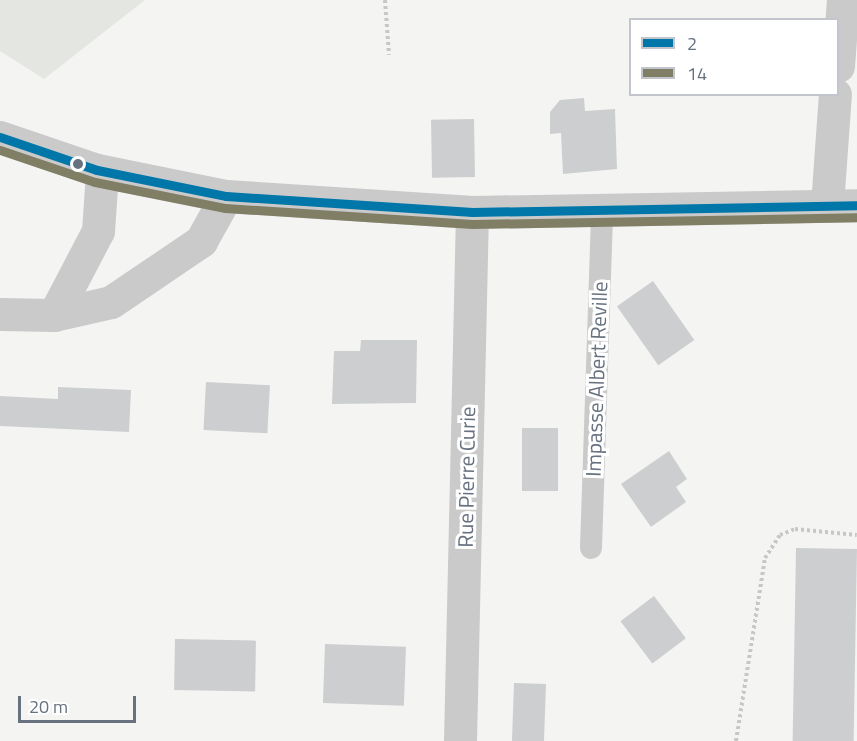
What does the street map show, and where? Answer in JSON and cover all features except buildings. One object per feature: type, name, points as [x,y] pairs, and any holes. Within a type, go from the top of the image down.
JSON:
[{"type":"street","points":[[839,44],[843,0]]},
{"type":"street","points":[[0,137],[102,172],[226,196],[472,212],[842,205],[835,96]]},
{"type":"street","points":[[54,315],[98,231],[102,172]]},
{"type":"street","points":[[0,314],[54,315],[111,302],[201,241],[226,196]]},
{"type":"street","name":"Rue Pierre Curie","points":[[460,741],[472,212]]},
{"type":"lane","name":"Impasse Albert Reville","points":[[591,549],[602,209]]},
{"type":"path","points":[[385,0],[389,55]]},
{"type":"path","points":[[736,741],[765,558],[780,535],[795,529],[857,535]]},
{"type":"shaded area","points":[[0,0],[145,0],[44,79],[0,51]]},
{"type":"transit line","name":"2","points":[[0,137],[97,170],[226,196],[472,212],[857,205]]},
{"type":"transit line","name":"14","points":[[0,150],[95,182],[225,208],[472,224],[857,217]]}]
